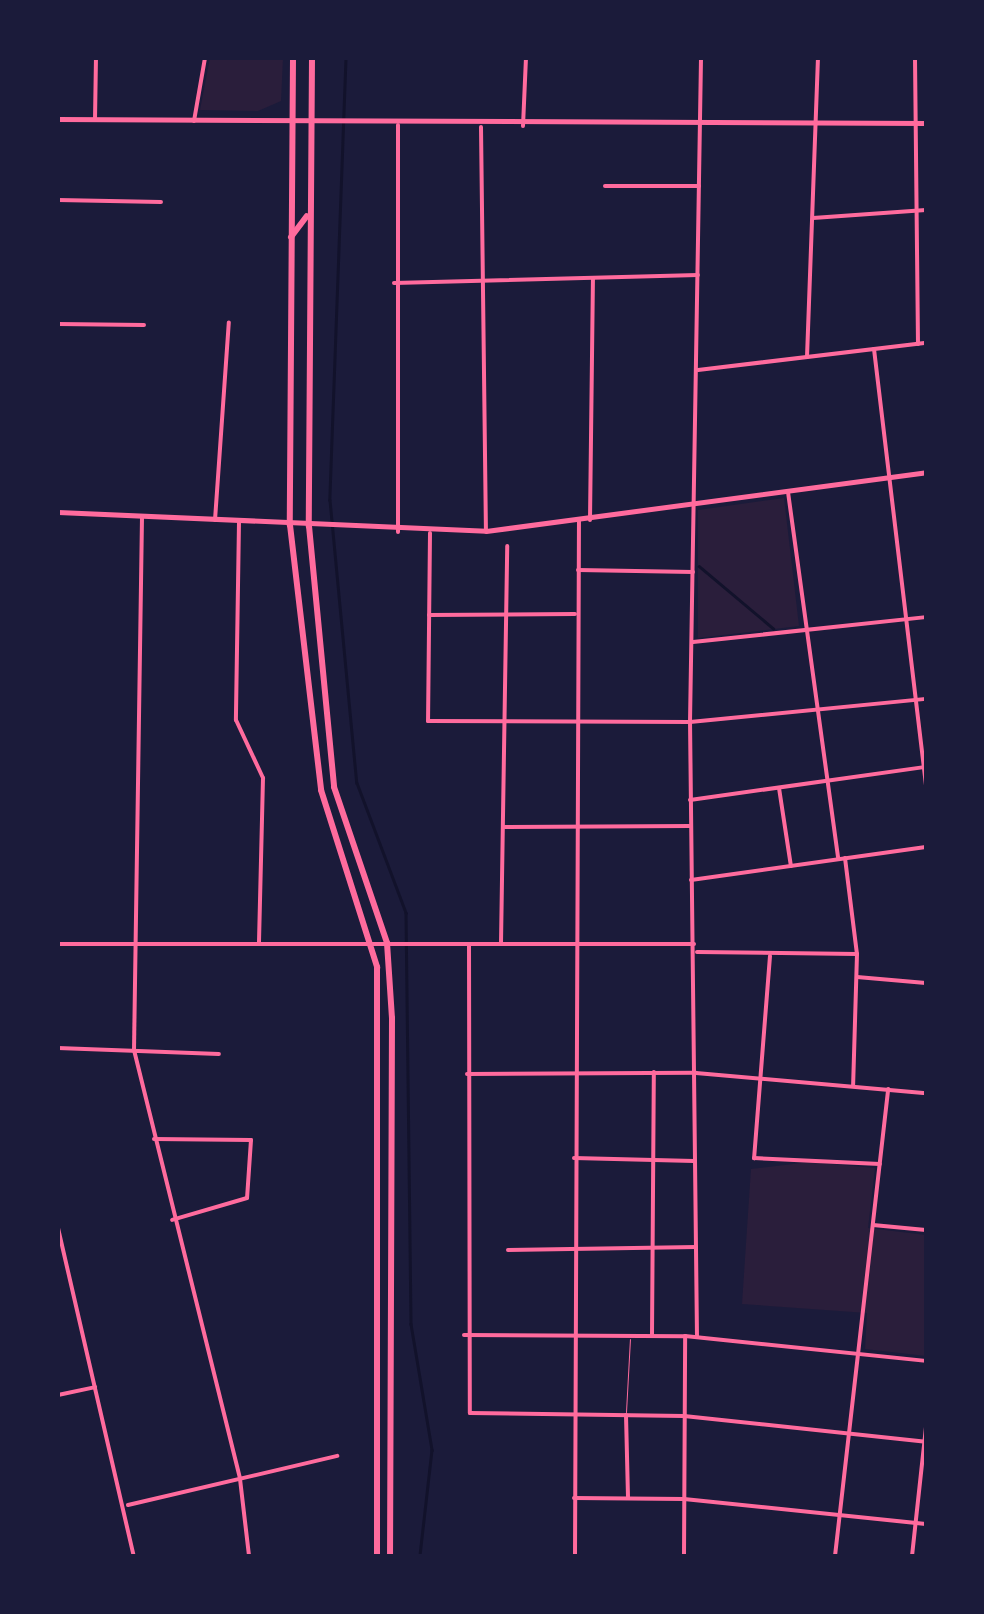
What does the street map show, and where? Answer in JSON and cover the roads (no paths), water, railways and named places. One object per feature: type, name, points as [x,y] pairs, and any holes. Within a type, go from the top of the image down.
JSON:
[{"type":"main road","points":[[293,58],[290,525],[313,740],[372,943],[379,1186],[377,1556]]},
{"type":"main road","points":[[312,58],[305,436],[308,526],[327,740],[387,942],[392,1186],[390,1556]]},
{"type":"main road","points":[[291,238],[309,208]]},
{"type":"main road","points":[[289,458],[305,436]]},
{"type":"main road","points":[[379,1186],[392,1186]]},
{"type":"main road","points":[[378,1425],[390,1425]]},
{"type":"street","points":[[95,120],[96,58]]},
{"type":"street","points":[[194,121],[205,58]]},
{"type":"street","points":[[524,126],[526,58]]},
{"type":"street","points":[[697,1337],[690,722],[701,58]]},
{"type":"street","points":[[807,357],[818,58]]},
{"type":"street","points":[[914,58],[918,344]]},
{"type":"street","points":[[58,120],[481,127],[700,122],[926,123]]},
{"type":"street","points":[[398,125],[394,283],[398,532]]},
{"type":"street","points":[[481,127],[486,531]]},
{"type":"street","points":[[605,186],[699,186]]},
{"type":"street","points":[[58,200],[162,202]]},
{"type":"street","points":[[813,218],[926,210]]},
{"type":"street","points":[[394,283],[698,275]]},
{"type":"street","points":[[590,520],[593,277]]},
{"type":"street","points":[[215,520],[229,322]]},
{"type":"street","points":[[58,324],[144,326]]},
{"type":"street","points":[[290,328],[308,328]]},
{"type":"street","points":[[696,370],[926,343]]},
{"type":"street","points":[[874,349],[902,620],[926,785]]},
{"type":"street","points":[[58,512],[398,532],[486,531],[926,472]]},
{"type":"street","points":[[788,492],[827,782],[857,954],[853,1086]]},
{"type":"street","points":[[142,517],[134,1050],[171,1220],[240,1479],[249,1556]]},
{"type":"street","points":[[575,1556],[574,826],[578,521]]},
{"type":"street","points":[[240,522],[236,720],[263,778],[260,944]]},
{"type":"street","points":[[430,533],[428,721],[690,722],[926,699]]},
{"type":"street","points":[[501,943],[502,614],[507,546]]},
{"type":"street","points":[[576,570],[693,572]]},
{"type":"street","points":[[430,614],[575,614]]},
{"type":"street","points":[[692,642],[926,617]]},
{"type":"street","points":[[313,740],[327,740]]},
{"type":"street","points":[[690,800],[925,767]]},
{"type":"street","points":[[779,788],[791,866]]},
{"type":"street","points":[[504,827],[690,826]]},
{"type":"street","points":[[691,880],[926,846]]},
{"type":"street","points":[[58,944],[694,944]]},
{"type":"street","points":[[469,944],[464,1335],[470,1413],[684,1416],[926,1441]]},
{"type":"street","points":[[694,952],[770,956],[857,954]]},
{"type":"street","points":[[770,956],[757,1076],[754,1158],[880,1164]]},
{"type":"street","points":[[856,977],[926,983]]},
{"type":"street","points":[[58,1048],[218,1054]]},
{"type":"street","points":[[652,1336],[654,1072]]},
{"type":"street","points":[[466,1074],[696,1073],[926,1093]]},
{"type":"street","points":[[835,1556],[888,1090]]},
{"type":"street","points":[[154,1139],[251,1140],[247,1198],[171,1220]]},
{"type":"street","points":[[574,1158],[694,1161]]},
{"type":"street","points":[[872,1224],[926,1230]]},
{"type":"street","points":[[58,1228],[95,1387],[128,1505],[134,1556]]},
{"type":"street","points":[[508,1250],[696,1247]]},
{"type":"street","points":[[464,1335],[685,1336],[926,1361]]},
{"type":"street","points":[[684,1556],[685,1336]]},
{"type":"street","points":[[58,1395],[95,1387]]},
{"type":"street","points":[[626,1415],[628,1498]]},
{"type":"street","points":[[912,1556],[926,1428]]},
{"type":"street","points":[[128,1505],[337,1456]]},
{"type":"street","points":[[574,1498],[684,1499],[926,1524]]},
{"type":"lane","points":[[626,1415],[630,1336]]},
{"type":"waterway","points":[[346,58],[330,500],[357,783],[406,913],[411,1324],[432,1450],[420,1556]]},
{"type":"waterway","points":[[699,566],[773,628]]}]
